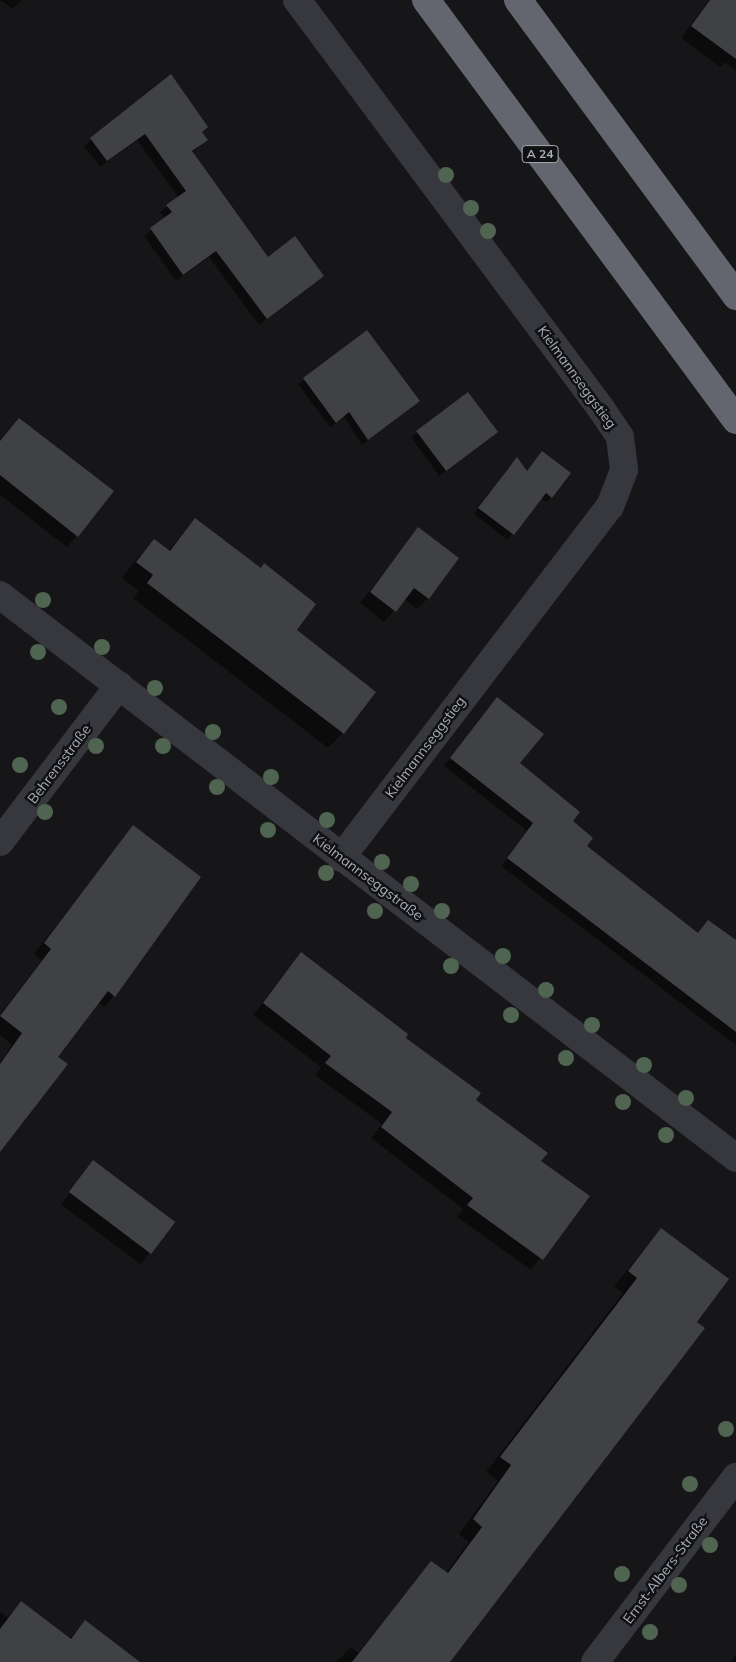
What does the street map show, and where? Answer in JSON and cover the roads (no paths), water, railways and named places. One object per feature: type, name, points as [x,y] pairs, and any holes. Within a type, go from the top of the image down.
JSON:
[{"type":"highway","name":"A 24","points":[[426,0],[736,420]]},
{"type":"highway","points":[[518,0],[736,296]]},
{"type":"street","name":"Kielmannseggstieg","points":[[297,0],[602,410],[620,437],[624,470],[610,506],[341,858]]},
{"type":"street","name":"Kielmannseggstraße","points":[[0,595],[341,858],[470,951],[736,1158]]},
{"type":"street","name":"Behrensstraße","points":[[0,842],[119,685]]},
{"type":"street","name":"Ernst-Albers-Straße","points":[[595,1662],[736,1477]]}]
